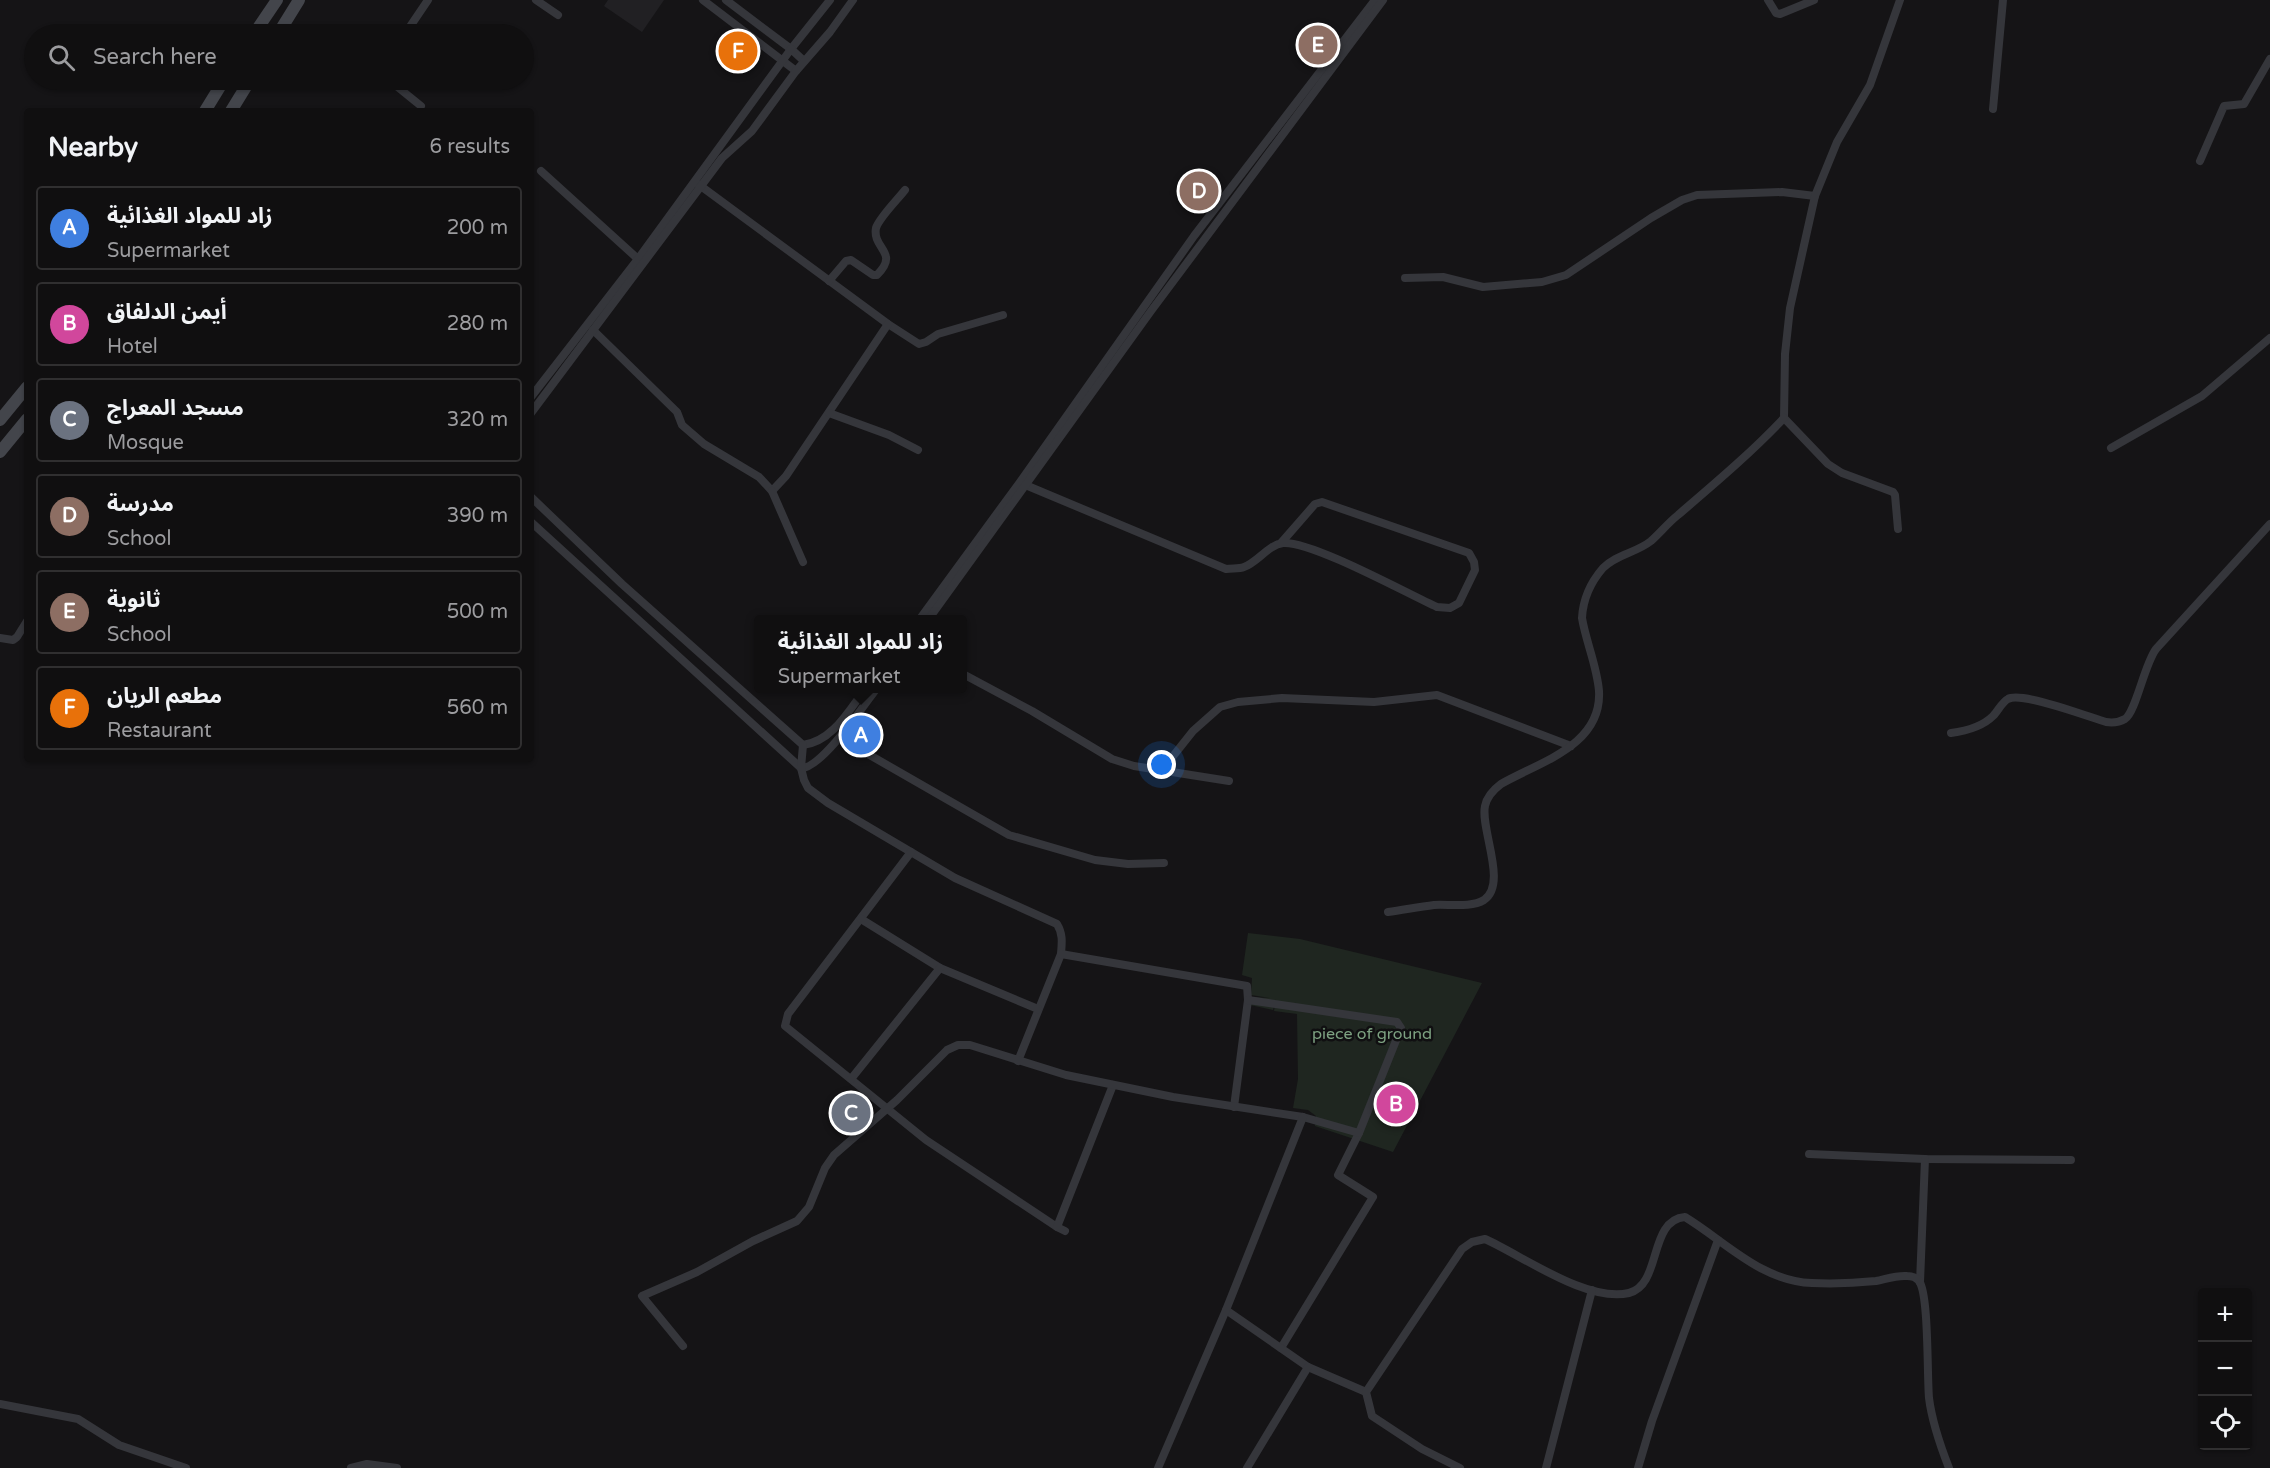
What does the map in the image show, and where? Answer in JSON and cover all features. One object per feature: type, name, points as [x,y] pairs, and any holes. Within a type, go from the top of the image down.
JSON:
[{"type":"main road","points":[[261,24],[277,0]]},
{"type":"main road","points":[[284,24],[299,0]]},
{"type":"main road","points":[[207,108],[218,90]]},
{"type":"main road","points":[[233,108],[244,90]]},
{"type":"main road","points":[[0,420],[24,391]]},
{"type":"main road","points":[[0,452],[24,423]]},
{"type":"street","points":[[412,24],[428,0]]},
{"type":"street","points":[[536,0],[558,15]]},
{"type":"street","points":[[703,0],[796,71]]},
{"type":"street","points":[[726,0],[804,61]]},
{"type":"street","points":[[534,409],[593,330],[783,60],[830,0]]},
{"type":"street","points":[[534,393],[697,184],[752,131],[853,0]]},
{"type":"street","points":[[1768,0],[1776,13],[1780,14],[1814,0]]},
{"type":"street","points":[[1388,912],[1441,904],[1470,904],[1484,900],[1493,888],[1491,849],[1484,809],[1491,792],[1501,784],[1571,746],[1589,730],[1598,708],[1599,690],[1582,618],[1582,606],[1594,580],[1615,558],[1635,551],[1653,539],[1784,418],[1785,354],[1790,308],[1815,196],[1836,142],[1870,85],[1900,0]]},
{"type":"street","points":[[1993,109],[2003,0]]},
{"type":"street","points":[[923,615],[1023,484],[1376,2]]},
{"type":"street","points":[[2200,161],[2224,106],[2244,104],[2270,59]]},
{"type":"street","points":[[401,90],[421,106]]},
{"type":"street","points":[[541,171],[638,258]]},
{"type":"street","points":[[697,184],[888,324],[919,344],[938,334],[1003,315]]},
{"type":"street","points":[[829,281],[846,261],[851,260],[873,275],[877,275],[884,268],[887,260],[877,237],[877,225],[905,190]]},
{"type":"street","points":[[1405,278],[1443,277],[1484,287],[1542,282],[1566,275],[1651,218],[1682,200],[1697,195],[1782,192],[1815,196]]},
{"type":"street","points":[[772,491],[786,476],[888,324]]},
{"type":"street","points":[[593,330],[677,412],[682,425],[704,444],[759,477],[772,491],[803,562]]},
{"type":"street","points":[[2111,448],[2202,396],[2270,338]]},
{"type":"street","points":[[829,413],[889,435],[918,450]]},
{"type":"street","points":[[1784,418],[1828,464],[1842,473],[1893,492],[1896,495],[1898,529]]},
{"type":"street","points":[[1023,484],[1226,569],[1242,568],[1254,562],[1281,543],[1315,504],[1322,502],[1469,553],[1475,570],[1459,603],[1450,608],[1437,607],[1313,549],[1281,543]]},
{"type":"street","points":[[931,615],[1023,484]]},
{"type":"street","points":[[534,500],[631,592],[803,745]]},
{"type":"street","points":[[1951,733],[1985,723],[2008,699],[2014,697],[2035,700],[2106,722],[2116,723],[2127,718],[2134,706],[2149,658],[2270,524]]},
{"type":"street","points":[[534,525],[801,768]]},
{"type":"street","points":[[0,638],[13,640],[24,626]]},
{"type":"street","points":[[967,676],[1032,711],[1112,759],[1134,766],[1229,781]]},
{"type":"street","points":[[803,745],[820,740],[833,731],[862,693]]},
{"type":"street","points":[[801,768],[809,766],[840,738],[873,693]]},
{"type":"street","points":[[1162,770],[1193,731],[1220,707],[1238,702],[1282,698],[1374,702],[1437,695],[1571,746]]},
{"type":"street","points":[[840,738],[1010,835],[1095,860],[1128,864],[1164,863]]},
{"type":"street","points":[[803,745],[801,768],[808,788],[828,803],[955,878],[1058,924],[1063,940],[1060,954],[1018,1061]]},
{"type":"street","points":[[911,852],[788,1014],[785,1021],[787,1030],[926,1140],[1061,1229],[1113,1085]]},
{"type":"street","points":[[861,919],[940,968],[1038,1009]]},
{"type":"street","points":[[1060,954],[1247,986],[1248,1000],[1234,1107]]},
{"type":"street","points":[[851,1080],[940,968]]},
{"type":"street","points":[[1248,1000],[1399,1024],[1401,1028],[1359,1133],[1338,1175],[1373,1197],[1281,1348]]},
{"type":"street","points":[[683,1346],[642,1296],[697,1272],[759,1237],[797,1221],[809,1207],[828,1162],[947,1050],[958,1045],[970,1045],[1066,1075],[1234,1107],[1303,1117],[1359,1133]]},
{"type":"street","points":[[1158,1468],[1226,1310],[1303,1117]]},
{"type":"street","points":[[1809,1154],[1925,1159],[2071,1161]]},
{"type":"street","points":[[1925,1159],[1920,1282],[1925,1311],[1929,1399],[1940,1445],[1949,1468]]},
{"type":"street","points":[[1460,1468],[1422,1449],[1372,1416],[1366,1392],[1462,1249],[1472,1242],[1485,1239],[1582,1288],[1608,1294],[1628,1293],[1638,1290],[1646,1279],[1662,1235],[1672,1221],[1685,1217],[1753,1264],[1796,1281],[1810,1284],[1869,1282],[1910,1275],[1920,1282]]},
{"type":"street","points":[[1638,1468],[1652,1421],[1718,1240]]},
{"type":"street","points":[[1546,1468],[1592,1290]]},
{"type":"street","points":[[1226,1310],[1308,1367],[1366,1392]]},
{"type":"street","points":[[1247,1468],[1308,1367]]},
{"type":"street","points":[[0,1404],[78,1419],[119,1445],[186,1468]]},
{"type":"street","points":[[351,1468],[367,1464],[398,1468]]},
{"type":"shaded area","points":[[608,0],[664,0],[642,32],[604,6]]},
{"type":"green space","name":"piece of ground","points":[[1248,933],[1300,939],[1482,983],[1393,1152],[1315,1126],[1316,1116],[1308,1110],[1293,1108],[1298,1079],[1297,1014],[1274,1011],[1276,999],[1273,1010],[1250,1005],[1251,997],[1270,998],[1251,995],[1252,978],[1242,975]]},
{"type":"place","name":"ثانوية","points":[[1318,45]]},
{"type":"place","name":"مطعم الريان","points":[[738,51]]},
{"type":"place","name":"مدرسة","points":[[1199,191]]},
{"type":"place","name":"زاد للمواد الغذائية","points":[[861,735]]},
{"type":"place","name":"أيمن الدلفاق","points":[[1396,1104]]},
{"type":"place","name":"مسجد المعراج","points":[[851,1113]]}]
